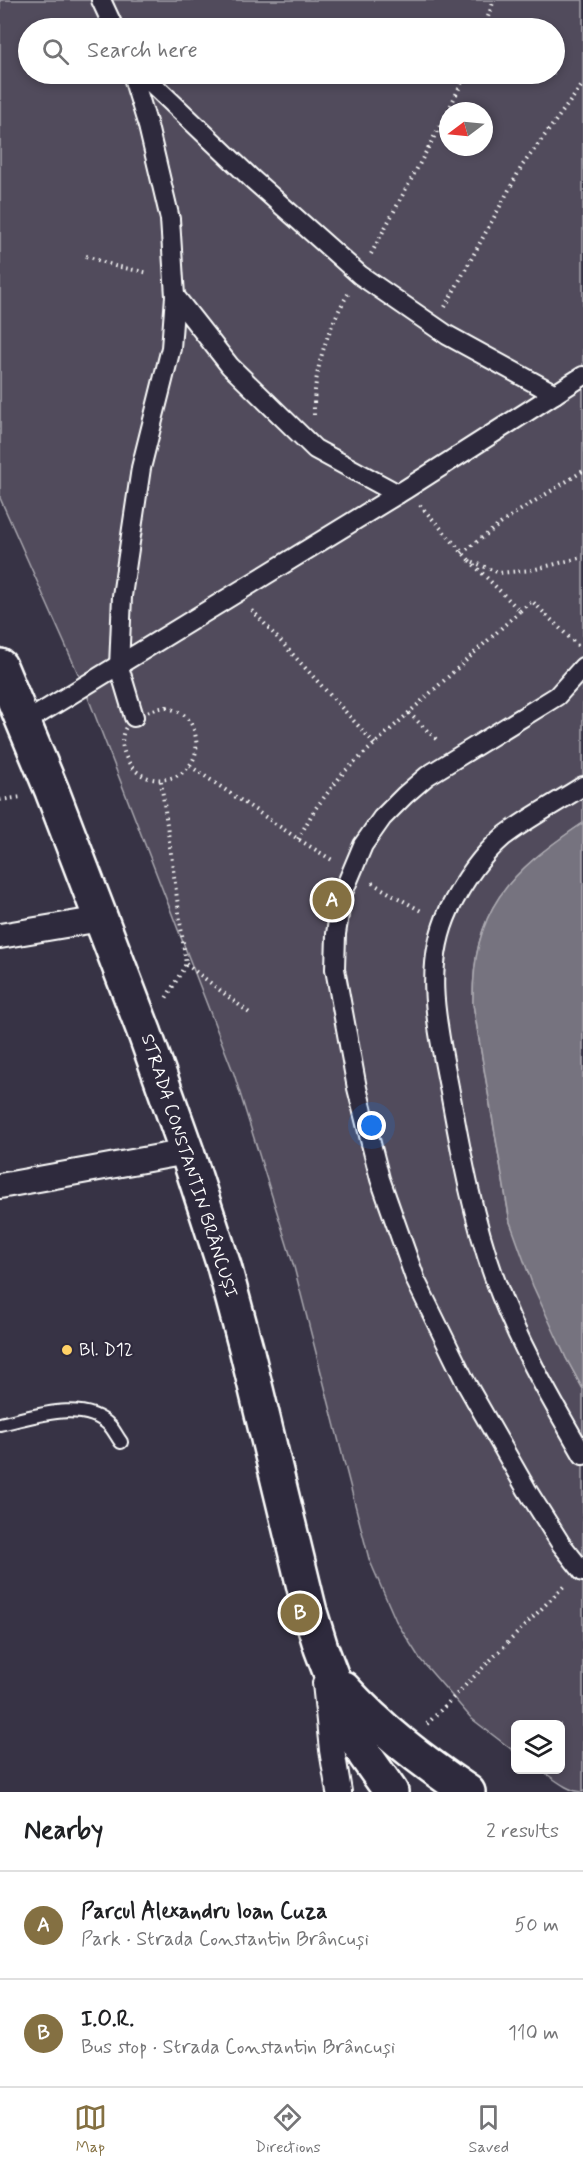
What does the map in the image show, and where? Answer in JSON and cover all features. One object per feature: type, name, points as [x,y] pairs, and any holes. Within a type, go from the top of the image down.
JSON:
[{"type":"main road","name":"STRADA CONSTANTIN BRÂNCUȘI","points":[[1,673],[24,723],[101,919],[187,1152],[230,1287],[310,1612],[321,1648],[335,1680]]},
{"type":"main road","points":[[335,1680],[374,1722],[404,1747],[468,1792]]},
{"type":"main road","points":[[335,1680],[354,1735],[391,1792]]},
{"type":"street","points":[[101,0],[109,18]]},
{"type":"street","points":[[134,717],[119,667],[122,596],[141,468],[171,348],[174,287],[170,219],[148,126],[135,84]]},
{"type":"street","points":[[152,84],[252,179],[360,275],[435,326],[555,394]]},
{"type":"street","points":[[174,287],[230,366],[315,449],[402,491]]},
{"type":"street","points":[[24,723],[119,667],[583,376]]},
{"type":"street","points":[[582,1570],[561,1544],[527,1490],[467,1385],[416,1281],[380,1179],[357,1088],[335,969],[336,934],[342,895],[363,846],[382,818],[427,776],[557,696],[583,666]]},
{"type":"street","points":[[583,786],[504,836],[490,849],[468,877],[449,910],[444,924],[435,960],[434,1003],[474,1212],[504,1303],[554,1405],[583,1455]]},
{"type":"street","points":[[0,936],[101,919]]},
{"type":"street","points":[[0,1186],[187,1152]]},
{"type":"street","points":[[321,1648],[339,1792]]},
{"type":"lane","points":[[0,1424],[55,1411],[87,1412],[109,1425],[121,1442]]},
{"type":"path","points":[[488,18],[494,0]]},
{"type":"path","points":[[452,102],[461,84]]},
{"type":"path","points":[[435,326],[522,166],[583,84]]},
{"type":"path","points":[[86,256],[174,287]]},
{"type":"path","points":[[462,553],[512,516],[583,471]]},
{"type":"path","points":[[402,491],[520,611]]},
{"type":"path","points":[[469,560],[499,573],[532,570],[583,557]]},
{"type":"path","points":[[236,593],[375,744]]},
{"type":"path","points":[[298,840],[315,809],[344,772],[532,601],[583,650]]},
{"type":"path","points":[[145,1034],[186,964],[161,781],[180,774],[190,766],[197,749],[195,729],[183,715],[167,707]]},
{"type":"path","points":[[409,714],[457,758]]},
{"type":"path","points":[[190,766],[298,840],[444,924]]},
{"type":"path","points":[[186,964],[252,1015]]},
{"type":"path","points":[[404,1747],[582,1570]]},
{"type":"shaded area","points":[[0,0],[583,0],[583,823],[534,859],[515,877],[500,897],[488,918],[479,943],[474,971],[473,1004],[510,1222],[566,1358],[583,1389],[583,1792],[566,1787],[547,1774],[565,1774],[565,1720],[511,1720],[511,1749],[472,1719],[420,1659],[396,1621],[369,1559],[294,1267],[234,1074],[84,687],[0,498]]},
{"type":"shaded area","points":[[583,823],[583,1389],[533,1286],[510,1222],[473,1004],[474,971],[479,943],[499,897],[534,859]]},
{"type":"place","name":"Parcul Alexandru Ioan Cuza","points":[[332,900]]},
{"type":"place","name":"Bl. D12","points":[[67,1350]]},
{"type":"place","name":"I.O.R.","points":[[300,1613]]}]
